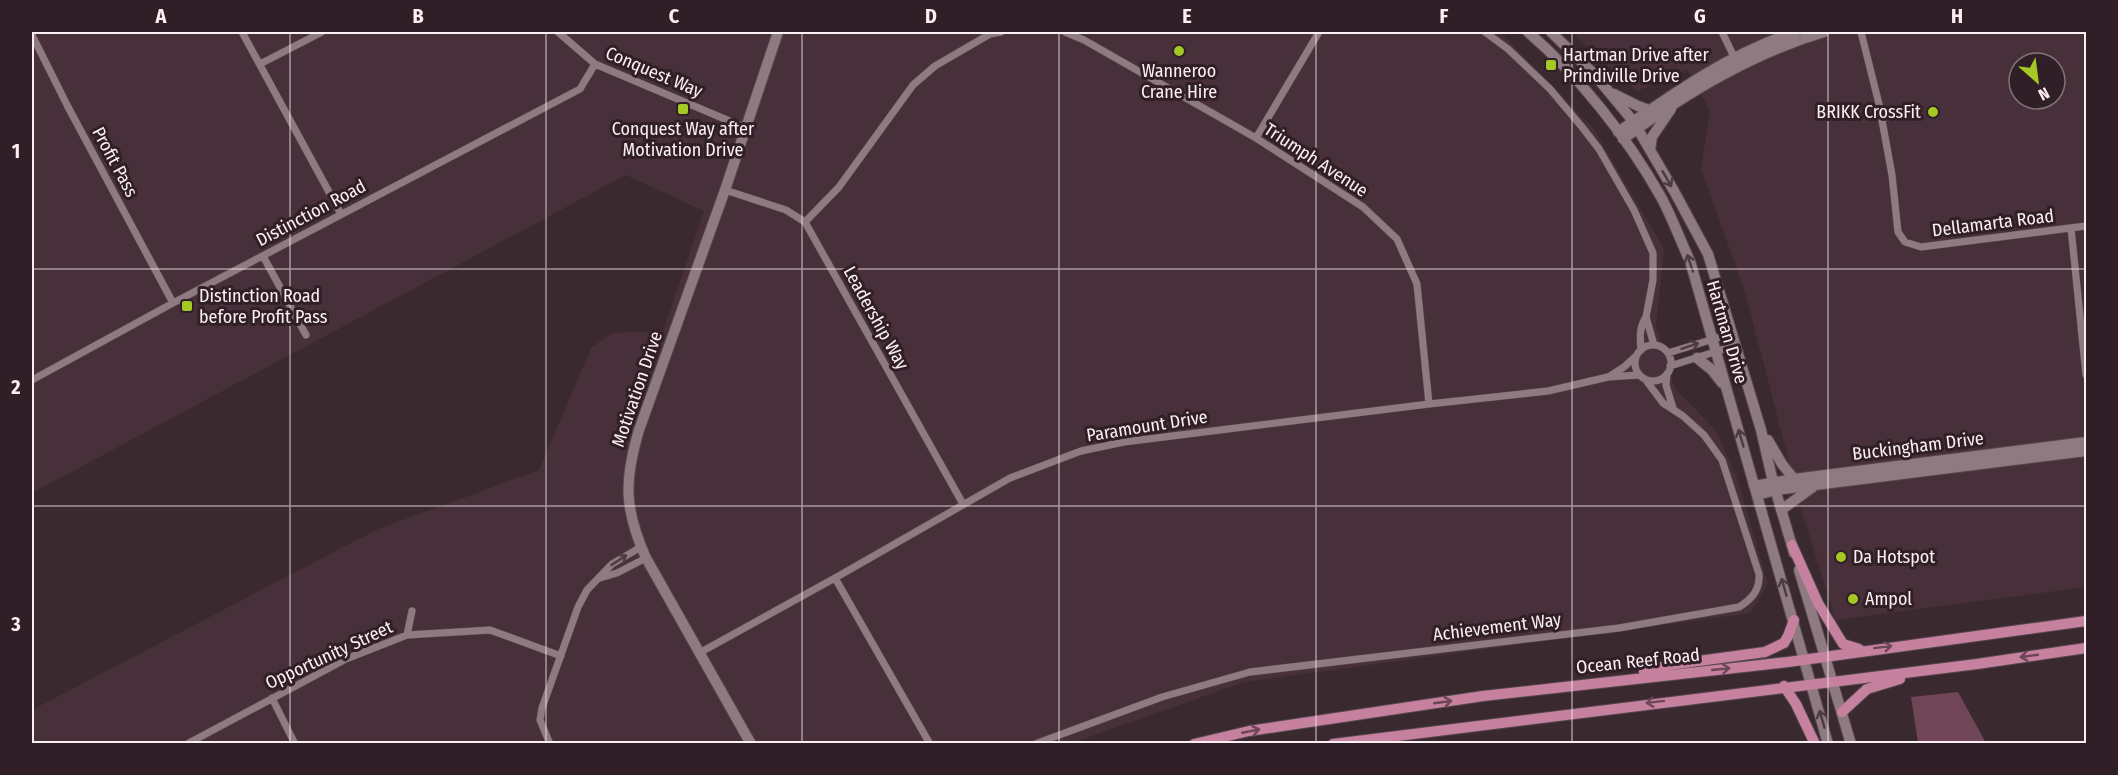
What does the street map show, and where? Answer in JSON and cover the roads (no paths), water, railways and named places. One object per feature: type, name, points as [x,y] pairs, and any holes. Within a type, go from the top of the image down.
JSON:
[{"type":"main road","points":[[1792,544],[1818,603],[1843,644],[1862,650]]},
{"type":"main road","points":[[1612,681],[1669,665],[1766,652],[1784,643],[1794,620]]},
{"type":"main road","name":"Ocean Reef Road","points":[[1194,744],[1249,731],[1483,696],[1804,659],[2085,622]]},
{"type":"main road","points":[[1333,744],[1977,664],[2086,648]]},
{"type":"main road","points":[[1842,712],[1861,694],[1875,686],[1977,664]]},
{"type":"main road","points":[[1784,687],[1796,704],[1815,744]]},
{"type":"street","points":[[242,32],[341,214]]},
{"type":"street","points":[[260,64],[322,32]]},
{"type":"street","name":"Conquest Way","points":[[558,32],[595,64],[746,128]]},
{"type":"street","name":"Motivation Drive","points":[[751,744],[646,558],[633,529],[629,506],[630,460],[778,32]]},
{"type":"street","points":[[725,190],[786,210],[805,222],[838,187],[913,85],[935,66],[990,33],[1001,32]]},
{"type":"street","name":"Triumph Avenue","points":[[1065,32],[1094,46],[1256,138],[1363,207],[1397,239],[1417,284],[1429,404]]},
{"type":"street","points":[[1256,138],[1319,32]]},
{"type":"street","points":[[1485,32],[1509,49],[1550,89],[1582,127],[1599,149],[1634,210],[1653,253],[1653,280],[1646,317],[1642,324],[1636,369],[1642,377],[1652,381],[1667,375]]},
{"type":"street","name":"Hartman Drive","points":[[1528,32],[1581,86],[1620,136],[1662,199],[1685,250],[1794,620],[1828,744]]},
{"type":"street","name":"Hartman Drive","points":[[1551,32],[1607,90],[1635,125],[1708,254],[1737,345],[1774,486],[1851,744]]},
{"type":"street","points":[[1722,32],[1737,61]]},
{"type":"street","points":[[1635,125],[1649,110],[1676,90],[1795,32]]},
{"type":"street","points":[[1620,136],[1737,61],[1824,32]]},
{"type":"street","name":"Dellamarta Road","points":[[1861,32],[1879,104],[1892,175],[1898,232],[1905,242],[1921,247],[2086,226]]},
{"type":"street","name":"Profit Pass","points":[[32,35],[173,303]]},
{"type":"street","name":"Distinction Road","points":[[32,380],[173,303],[580,89],[595,64]]},
{"type":"street","points":[[1607,90],[1649,110]]},
{"type":"street","points":[[1650,150],[1652,137],[1657,128],[1681,97]]},
{"type":"street","name":"Leadership Way","points":[[805,222],[963,504]]},
{"type":"street","points":[[2071,228],[2086,375]]},
{"type":"street","points":[[263,256],[306,335]]},
{"type":"street","points":[[1646,317],[1654,345]]},
{"type":"street","points":[[1668,354],[1733,333]]},
{"type":"street","points":[[1639,353],[1647,346],[1654,345],[1662,348],[1668,354],[1671,366],[1666,385],[1673,408]]},
{"type":"street","points":[[1671,366],[1737,345]]},
{"type":"street","name":"Paramount Drive","points":[[1608,377],[1624,367],[1639,353]]},
{"type":"street","points":[[1697,358],[1712,370],[1727,391]]},
{"type":"street","name":"Paramount Drive","points":[[701,652],[836,578],[1010,477],[1081,451],[1124,442],[1548,391],[1608,377],[1642,377]]},
{"type":"street","name":"Achievement Way","points":[[1035,744],[1162,697],[1250,672],[1619,628],[1739,607],[1750,600],[1756,592],[1760,583],[1759,574],[1722,460],[1704,435],[1673,408],[1663,403],[1642,377]]},
{"type":"street","points":[[1761,430],[1782,465],[1794,479]]},
{"type":"street","name":"Buckingham Drive","points":[[1756,490],[1794,479],[2086,442]]},
{"type":"street","name":"Buckingham Drive","points":[[1774,486],[1816,486],[2086,452]]},
{"type":"street","points":[[1781,510],[1816,486]]},
{"type":"street","points":[[550,744],[540,720],[542,708],[578,607],[587,590],[612,564],[641,547]]},
{"type":"street","points":[[600,578],[617,573],[646,558]]},
{"type":"street","points":[[836,578],[930,744]]},
{"type":"street","points":[[407,635],[412,610]]},
{"type":"street","name":"Opportunity Street","points":[[187,744],[346,659],[407,635],[490,630],[561,656]]},
{"type":"street","points":[[272,698],[295,744]]},
{"type":"place","name":"Wanneroo Crane Hire","points":[[1179,51]]},
{"type":"place","name":"Hartman Drive after Prindiville Drive","points":[[1551,65]]},
{"type":"place","name":"Conquest Way after Motivation Drive","points":[[683,109]]},
{"type":"place","name":"BRIKK CrossFit","points":[[1933,112]]},
{"type":"place","name":"Distinction Road before Profit Pass","points":[[187,306]]},
{"type":"place","name":"Da Hotspot","points":[[1841,557]]},
{"type":"place","name":"Ampol","points":[[1853,599]]}]
